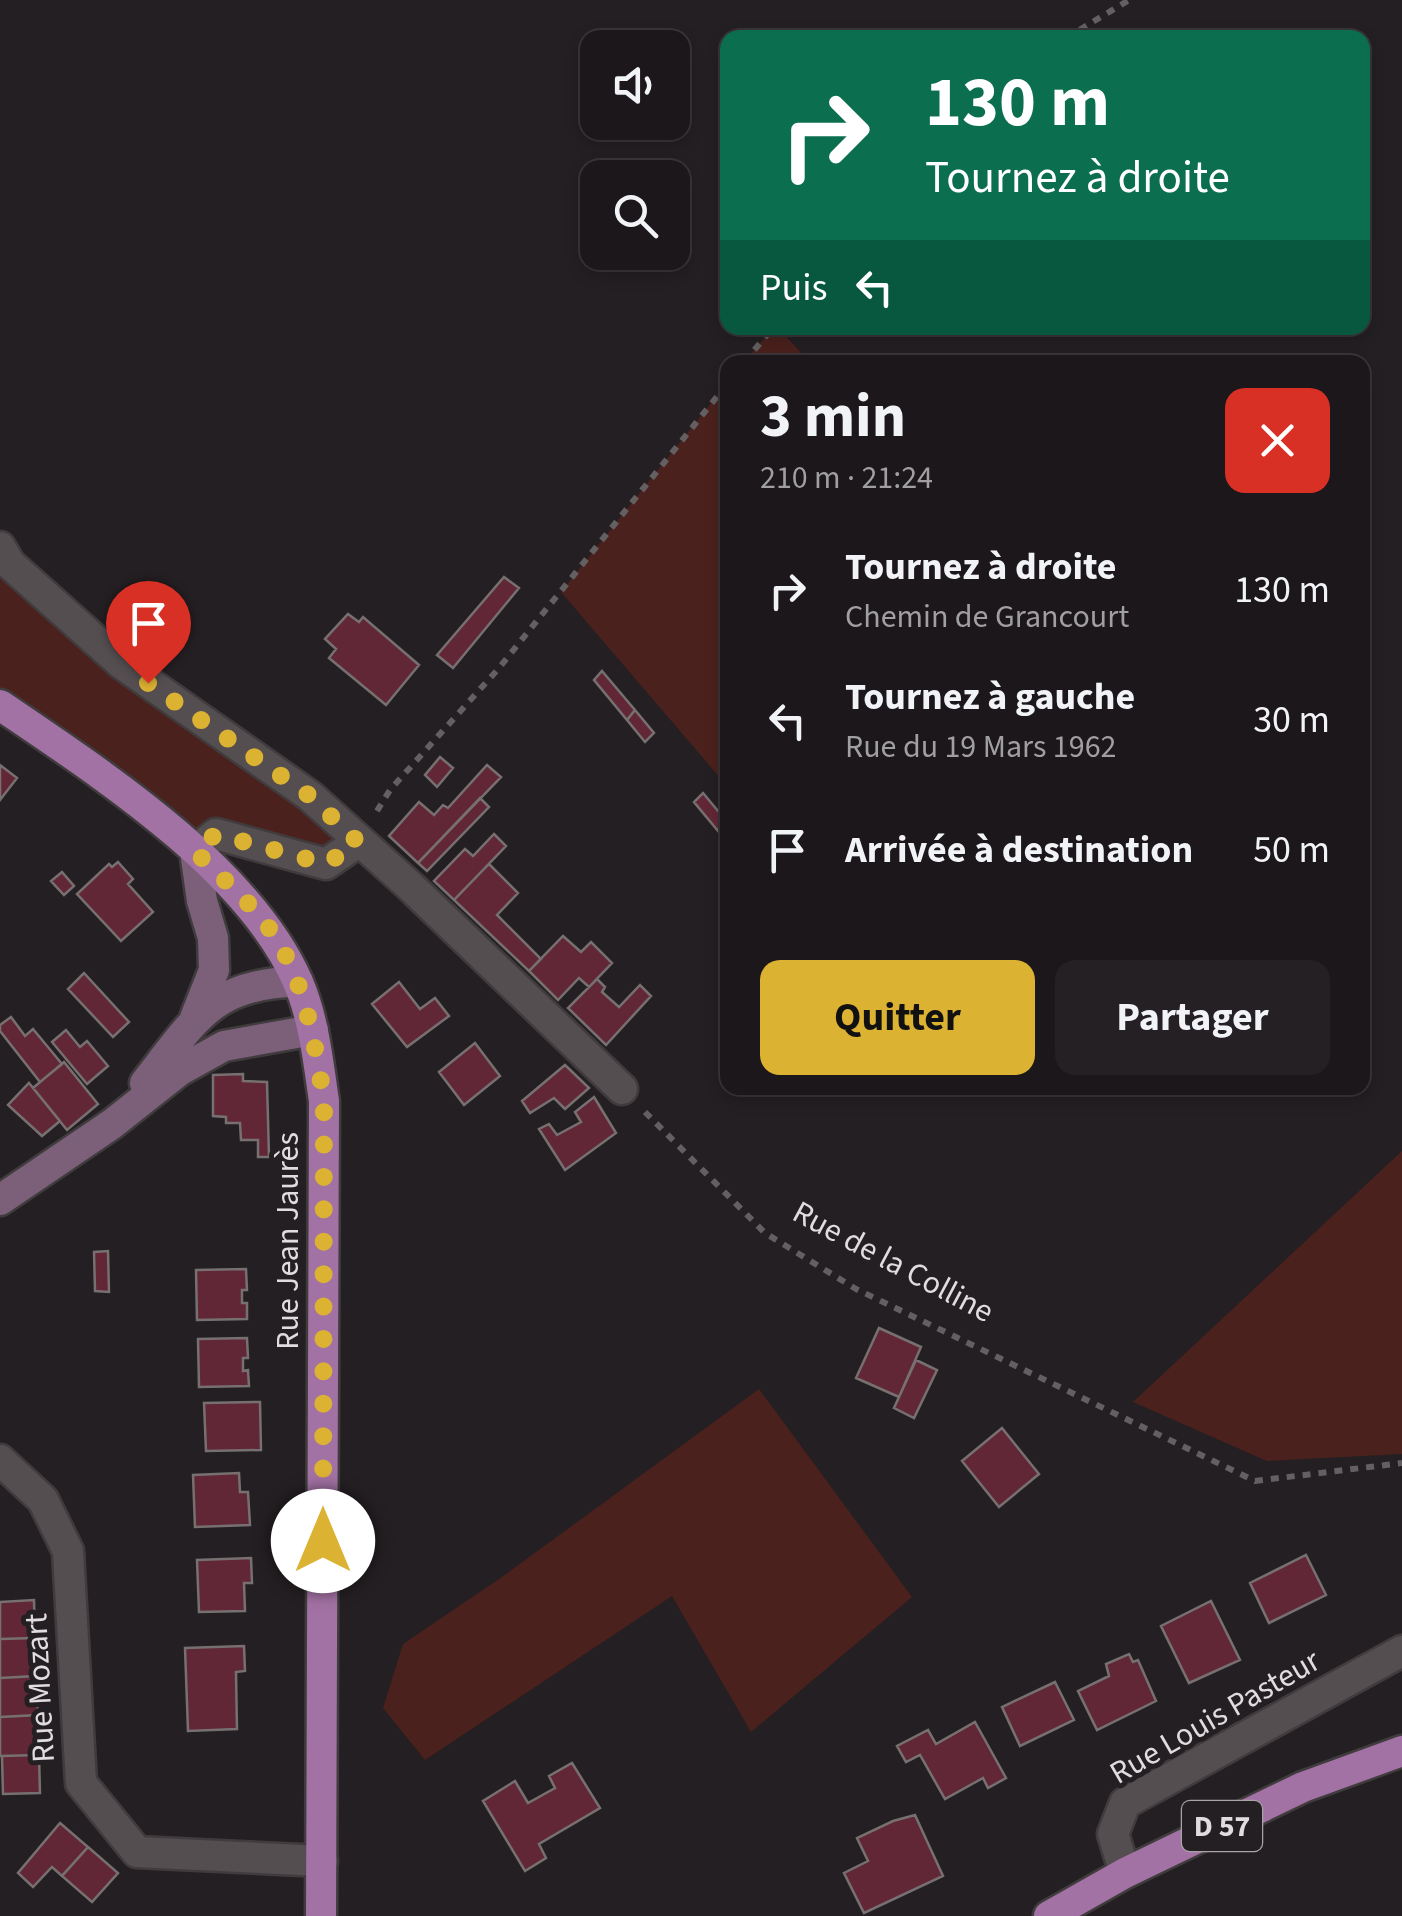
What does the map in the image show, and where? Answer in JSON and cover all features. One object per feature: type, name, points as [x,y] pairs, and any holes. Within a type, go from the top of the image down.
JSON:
[{"type":"main road","name":"Rue Jean Jaurès","points":[[0,706],[90,766],[195,851],[267,925],[298,982],[313,1030],[324,1100],[321,1916]]},
{"type":"main road","name":"D 57","points":[[1048,1916],[1125,1873],[1303,1787],[1402,1751]]},
{"type":"street","points":[[0,547],[10,564],[122,664],[310,796],[622,1088]]},
{"type":"street","points":[[112,1124],[195,1018],[214,970],[213,938],[202,902],[195,851],[216,834],[326,864],[358,842]]},
{"type":"street","points":[[195,1018],[236,991],[263,982],[298,982]]},
{"type":"street","points":[[0,1200],[112,1124],[178,1070],[224,1046],[313,1030]]},
{"type":"street","name":"Rue Mozart","points":[[0,1460],[43,1500],[68,1551],[80,1784],[137,1852],[322,1861]]},
{"type":"street","name":"Rue Louis Pasteur","points":[[1125,1873],[1113,1834],[1125,1803],[1402,1651]]},
{"type":"path","points":[[1079,30],[1129,0]]},
{"type":"path","points":[[750,355],[766,335]]},
{"type":"path","points":[[358,842],[390,790],[499,668],[720,394]]},
{"type":"path","name":"Rue de la Colline","points":[[622,1088],[765,1233],[856,1289],[1255,1482],[1402,1463]]},
{"type":"shaded area","points":[[767,335],[785,335],[803,355],[750,355]]},
{"type":"shaded area","points":[[720,392],[720,778],[561,592]]},
{"type":"shaded area","points":[[0,547],[358,842],[326,864],[247,840],[195,851],[0,705]]},
{"type":"shaded area","points":[[1402,1151],[1402,1454],[1267,1461],[1133,1402]]},
{"type":"shaded area","points":[[759,1389],[912,1597],[751,1732],[672,1596],[425,1760],[383,1708],[403,1644],[502,1577]]},
{"type":"building","points":[[504,577],[519,588],[453,668],[437,655]]},
{"type":"building","points":[[348,614],[359,622],[363,617],[419,665],[386,705],[329,658],[336,649],[325,639]]},
{"type":"building","points":[[602,671],[635,710],[627,720],[594,680]]},
{"type":"building","points":[[635,710],[654,733],[645,742],[627,720]]},
{"type":"building","points":[[440,757],[453,768],[437,787],[425,775]]},
{"type":"building","points":[[0,765],[17,778],[0,800]]},
{"type":"building","points":[[487,765],[501,777],[418,863],[389,836],[419,802],[434,815],[443,805],[448,808]]},
{"type":"building","points":[[703,793],[720,813],[720,833],[694,802]]},
{"type":"building","points":[[480,798],[489,807],[427,871],[418,863]]},
{"type":"building","points":[[494,834],[506,846],[454,900],[434,881],[465,849],[473,856]]},
{"type":"building","points":[[118,862],[133,879],[128,884],[153,912],[121,941],[77,894],[109,864],[112,867]]},
{"type":"building","points":[[489,864],[518,893],[497,915],[541,959],[529,971],[454,900]]},
{"type":"building","points":[[62,872],[74,886],[64,895],[51,881]]},
{"type":"building","points":[[563,936],[581,952],[591,942],[612,963],[589,987],[579,978],[558,1000],[529,971]]},
{"type":"building","points":[[84,973],[129,1022],[113,1037],[68,989]]},
{"type":"building","points":[[597,979],[605,987],[602,992],[619,1007],[640,985],[651,996],[606,1045],[568,1008]]},
{"type":"building","points":[[399,982],[420,1009],[435,998],[449,1016],[407,1047],[372,1004]]},
{"type":"building","points":[[11,1017],[25,1036],[33,1029],[62,1064],[40,1082],[0,1031],[0,1025]]},
{"type":"building","points":[[66,1030],[80,1047],[87,1041],[108,1066],[87,1084],[52,1042]]},
{"type":"building","points":[[475,1043],[500,1076],[464,1105],[439,1072]]},
{"type":"building","points":[[64,1062],[98,1104],[67,1130],[33,1088]]},
{"type":"building","points":[[565,1065],[589,1088],[565,1109],[554,1098],[530,1113],[522,1101]]},
{"type":"building","points":[[243,1074],[243,1081],[267,1082],[269,1157],[258,1157],[258,1140],[241,1140],[240,1123],[226,1123],[226,1117],[213,1116],[213,1075]]},
{"type":"building","points":[[29,1083],[60,1121],[42,1136],[8,1105]]},
{"type":"building","points":[[594,1097],[616,1133],[565,1170],[539,1129],[549,1124],[557,1135],[581,1122],[575,1112]]},
{"type":"building","points":[[108,1251],[109,1292],[95,1291],[94,1252]]},
{"type":"building","points":[[246,1269],[247,1290],[242,1290],[242,1303],[247,1303],[247,1319],[197,1320],[196,1270]]},
{"type":"building","points":[[879,1328],[921,1347],[899,1397],[856,1378]]},
{"type":"building","points":[[247,1338],[248,1358],[243,1358],[243,1371],[248,1370],[249,1386],[199,1387],[198,1339]]},
{"type":"building","points":[[916,1360],[937,1370],[914,1418],[894,1408]]},
{"type":"building","points":[[260,1402],[261,1450],[206,1451],[204,1403]]},
{"type":"building","points":[[1002,1428],[1039,1474],[999,1507],[962,1461]]},
{"type":"building","points":[[239,1473],[240,1492],[248,1492],[250,1525],[195,1527],[193,1475]]},
{"type":"building","points":[[1306,1555],[1326,1595],[1269,1623],[1250,1583]]},
{"type":"building","points":[[251,1558],[252,1583],[244,1583],[245,1611],[199,1612],[197,1560]]},
{"type":"building","points":[[34,1600],[35,1638],[0,1639],[0,1602]]},
{"type":"building","points":[[1211,1601],[1240,1660],[1189,1683],[1161,1626]]},
{"type":"building","points":[[35,1638],[36,1676],[0,1678],[0,1639]]},
{"type":"building","points":[[244,1646],[245,1671],[236,1672],[237,1729],[188,1731],[185,1648]]},
{"type":"building","points":[[1129,1654],[1133,1662],[1138,1660],[1156,1701],[1097,1730],[1078,1691],[1109,1676],[1106,1664]]},
{"type":"building","points":[[36,1676],[38,1715],[0,1717],[0,1678]]},
{"type":"building","points":[[1055,1682],[1074,1720],[1020,1746],[1002,1707]]},
{"type":"building","points":[[38,1715],[39,1755],[0,1756],[0,1717]]},
{"type":"building","points":[[975,1722],[1006,1778],[988,1788],[983,1778],[945,1799],[920,1755],[906,1762],[897,1746],[928,1730],[936,1744]]},
{"type":"building","points":[[39,1755],[40,1793],[3,1794],[2,1756]]},
{"type":"building","points":[[572,1763],[600,1808],[539,1844],[546,1858],[525,1871],[483,1801],[515,1781],[528,1803],[555,1788],[549,1776]]},
{"type":"building","points":[[915,1815],[943,1876],[864,1913],[844,1873],[868,1861],[857,1838]]},
{"type":"building","points":[[60,1823],[88,1847],[62,1876],[52,1867],[33,1887],[18,1873]]},
{"type":"building","points":[[88,1847],[118,1873],[92,1902],[62,1876]]},
{"type":"route","points":[[148,683],[310,796],[358,842],[326,864],[216,834],[195,851],[267,925],[298,982],[313,1030],[324,1100],[323,1541]]}]
